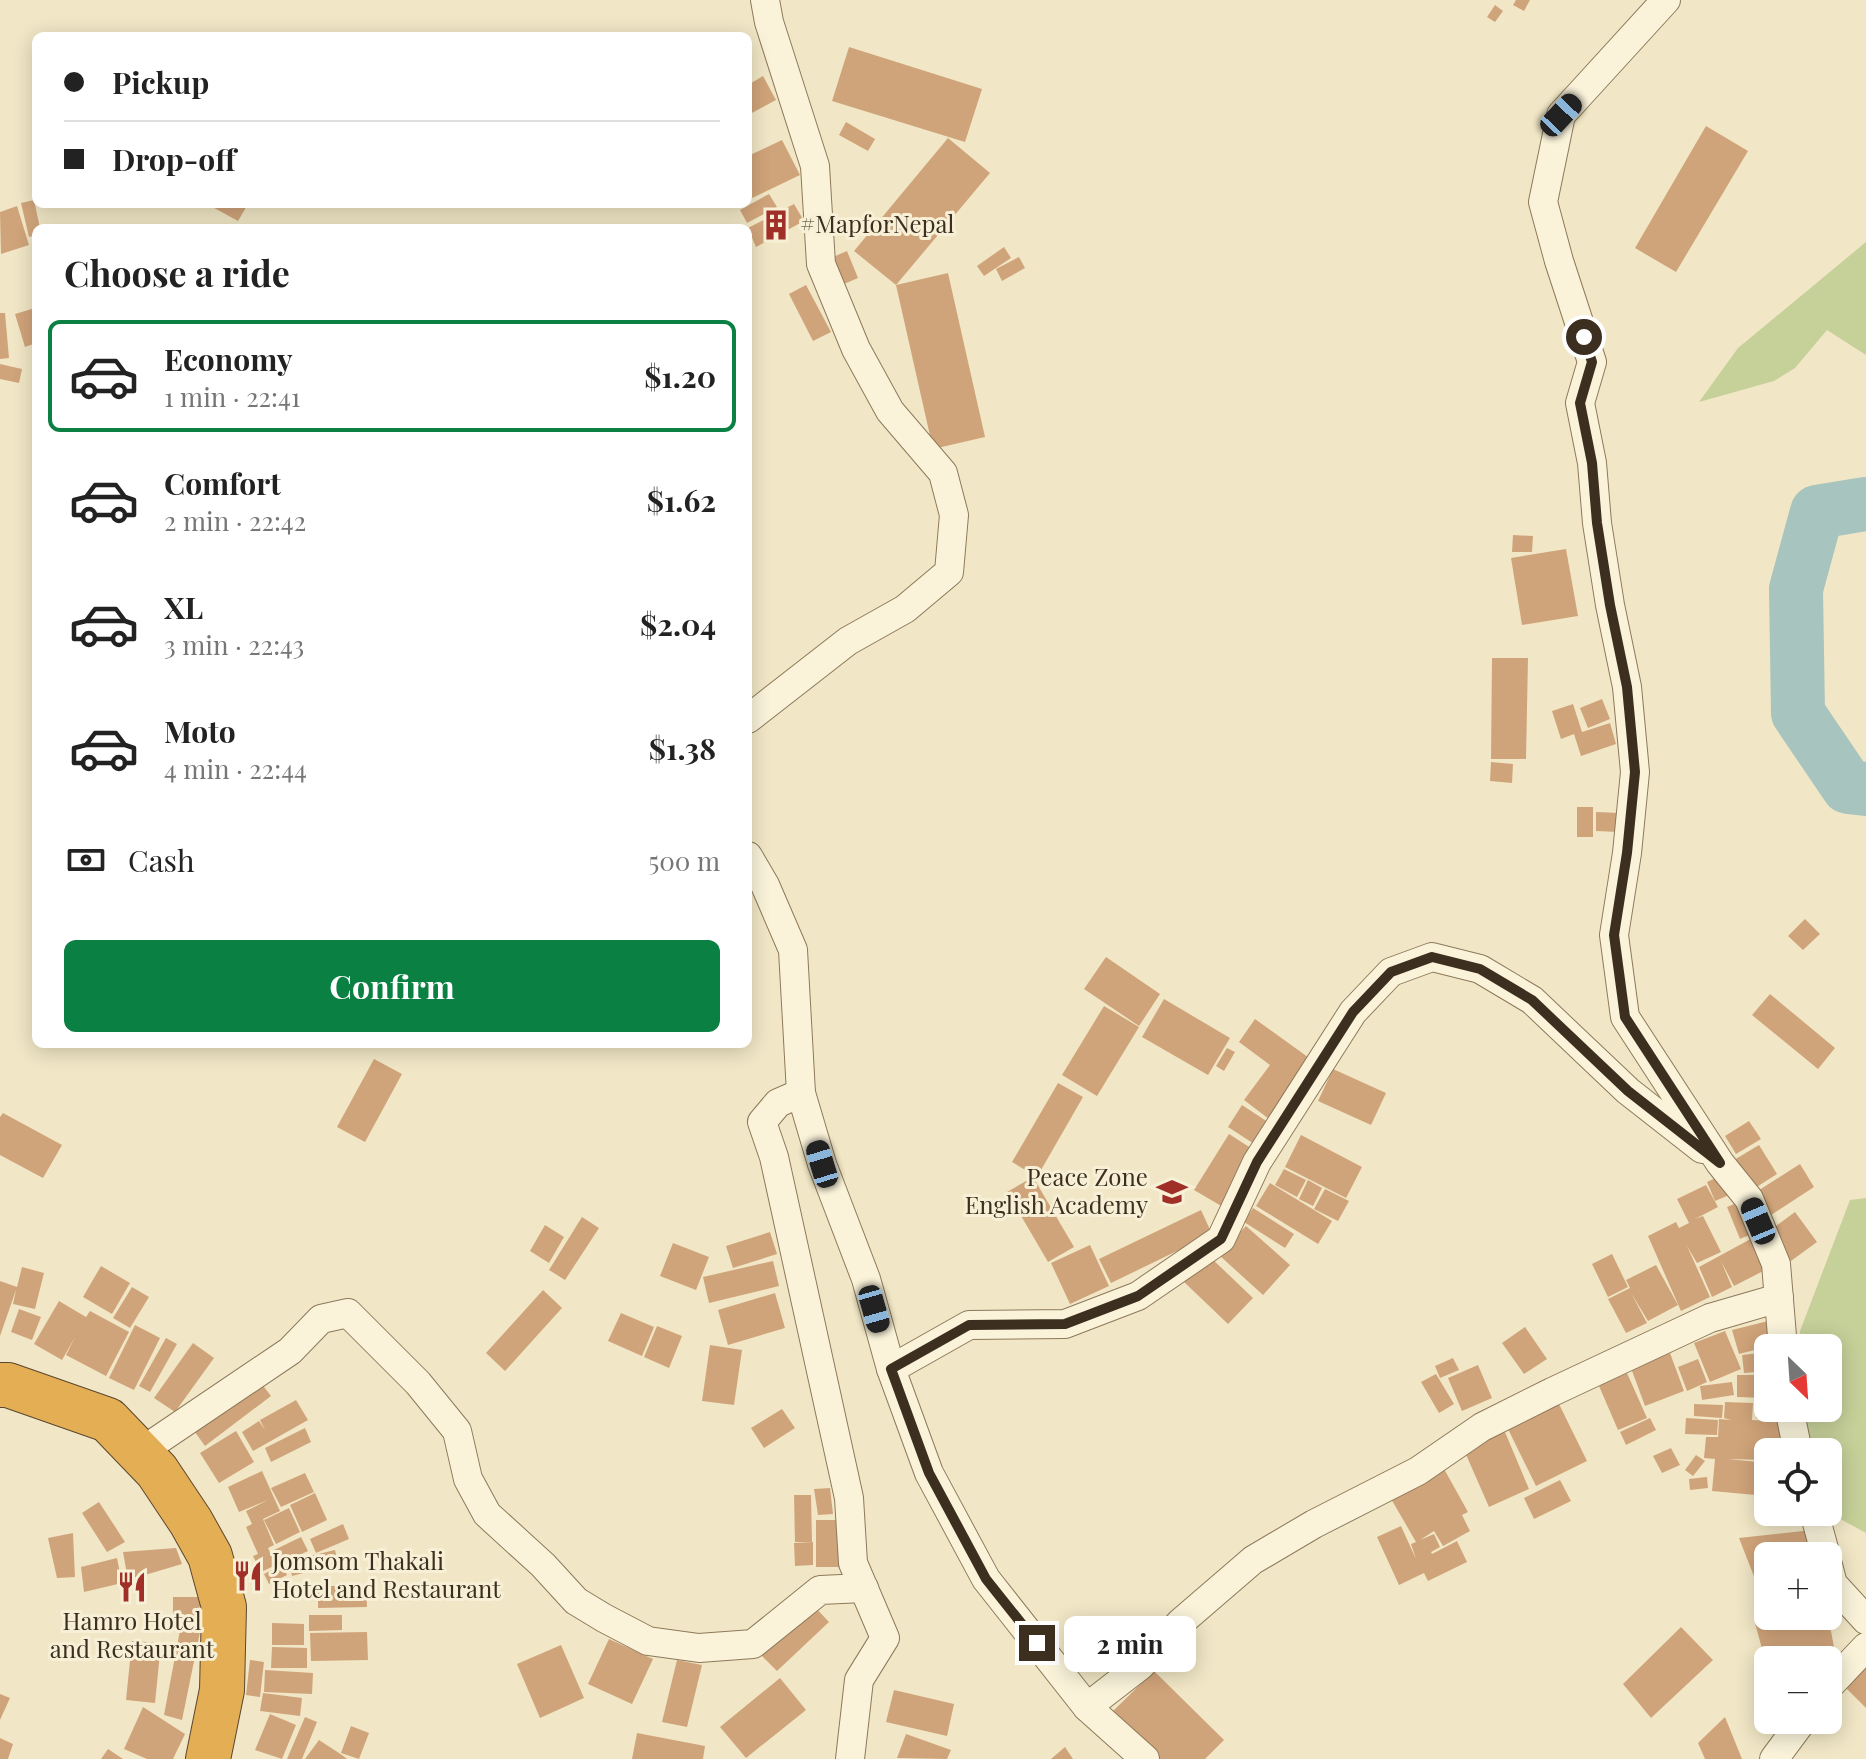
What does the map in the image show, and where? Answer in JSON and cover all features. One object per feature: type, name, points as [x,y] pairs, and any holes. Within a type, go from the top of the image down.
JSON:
[{"type":"highway","points":[[0,1385],[8,1385],[108,1420],[157,1471],[191,1522],[210,1556],[224,1607],[222,1690],[216,1755]]},
{"type":"street","points":[[752,716],[848,641],[905,609],[949,572],[954,515],[943,473],[890,411],[856,349],[821,264],[815,166],[769,22],[765,0]]},
{"type":"street","points":[[1666,0],[1561,115],[1543,202],[1592,362],[1580,403],[1592,463],[1597,523],[1610,605],[1627,687],[1635,772],[1627,853],[1614,935],[1625,1017],[1720,1163],[1749,1199],[1776,1264],[1782,1334]]},
{"type":"street","points":[[752,863],[793,950],[801,1093],[822,1164],[866,1279],[891,1369],[929,1473],[986,1579],[1087,1707],[1145,1759]]},
{"type":"street","points":[[891,1369],[969,1325],[1065,1324],[1138,1296],[1221,1239],[1257,1162],[1353,1012],[1391,972],[1432,957],[1480,969],[1532,1000],[1628,1091],[1720,1163]]},
{"type":"street","points":[[801,1093],[778,1103],[762,1122],[774,1157],[849,1498],[853,1563],[885,1638],[859,1680],[850,1759]]},
{"type":"street","points":[[1087,1707],[1140,1666],[1181,1622],[1253,1560],[1314,1524],[1418,1471],[1482,1427],[1524,1406],[1710,1318],[1779,1298]]},
{"type":"street","points":[[139,1453],[290,1351],[321,1319],[348,1313],[418,1383],[457,1431],[468,1479],[487,1514],[543,1565],[576,1601],[604,1618],[648,1641],[699,1648],[753,1644],[820,1590],[864,1588]]},
{"type":"street","points":[[1842,1594],[1866,1620]]},
{"type":"street","points":[[1842,1672],[1866,1647]]},
{"type":"street","points":[[1774,1759],[1793,1734]]},
{"type":"green space","points":[[1866,242],[1866,355],[1827,330],[1795,368],[1774,381],[1699,402],[1738,348]]},
{"type":"green space","points":[[1866,1198],[1866,1533],[1842,1520],[1842,1438],[1806,1438],[1806,1422],[1842,1422],[1842,1334],[1800,1334],[1800,1331],[1850,1200]]},
{"type":"building","points":[[1516,0],[1530,0],[1524,11],[1513,5]]},
{"type":"building","points":[[1495,5],[1503,11],[1495,22],[1487,17]]},
{"type":"building","points":[[849,47],[982,89],[965,142],[832,101]]},
{"type":"building","points":[[763,76],[776,100],[752,113],[752,83]]},
{"type":"building","name":"#MapforNepal","points":[[846,122],[875,139],[868,151],[839,135]]},
{"type":"building","points":[[1706,126],[1748,151],[1676,272],[1635,248]]},
{"type":"building","points":[[948,138],[990,173],[896,285],[854,251]]},
{"type":"building","points":[[782,140],[800,175],[752,198],[752,154]]},
{"type":"building","points":[[769,194],[777,207],[747,223],[740,210],[752,208],[752,203]]},
{"type":"building","points":[[32,200],[32,208],[36,208],[39,224],[32,224],[32,236],[29,237],[21,203]]},
{"type":"building","name":"#MapforNepal","points":[[794,204],[804,221],[756,247],[752,226]]},
{"type":"building","points":[[17,206],[29,245],[1,254],[0,212]]},
{"type":"building","points":[[214,208],[246,208],[238,221]]},
{"type":"building","points":[[1004,247],[1011,258],[984,276],[977,266]]},
{"type":"building","points":[[847,251],[858,278],[844,284],[833,257]]},
{"type":"building","points":[[1019,257],[1025,268],[1002,281],[996,269]]},
{"type":"building","points":[[948,273],[985,437],[933,449],[896,285]]},
{"type":"building","points":[[806,285],[831,332],[813,341],[789,294]]},
{"type":"building","points":[[32,309],[32,344],[25,347],[15,314]]},
{"type":"building","points":[[0,313],[5,313],[9,358],[0,359]]},
{"type":"building","points":[[0,364],[22,369],[19,383],[0,379]]},
{"type":"building","points":[[1513,535],[1533,536],[1532,552],[1512,552]]},
{"type":"building","points":[[1566,549],[1578,616],[1522,625],[1511,558]]},
{"type":"building","points":[[1492,658],[1528,658],[1526,759],[1491,759]]},
{"type":"building","points":[[1602,699],[1610,719],[1588,728],[1580,708]]},
{"type":"building","points":[[1573,704],[1582,732],[1610,723],[1616,744],[1581,756],[1574,734],[1561,739],[1552,711]]},
{"type":"building","points":[[1491,762],[1513,764],[1512,783],[1490,781]]},
{"type":"building","points":[[1577,807],[1593,807],[1593,837],[1577,837]]},
{"type":"building","points":[[1596,812],[1620,813],[1619,832],[1596,831]]},
{"type":"building","points":[[1805,919],[1820,934],[1803,950],[1788,936]]},
{"type":"building","points":[[1106,957],[1160,994],[1139,1026],[1084,989]]},
{"type":"building","points":[[1770,994],[1835,1048],[1818,1069],[1752,1015]]},
{"type":"building","points":[[1164,999],[1230,1038],[1208,1075],[1142,1037]]},
{"type":"building","points":[[1104,1006],[1139,1027],[1097,1096],[1062,1075]]},
{"type":"building","points":[[1255,1019],[1312,1060],[1269,1119],[1244,1100],[1270,1065],[1239,1042]]},
{"type":"building","points":[[1227,1048],[1235,1052],[1224,1071],[1216,1066]]},
{"type":"building","points":[[374,1059],[402,1074],[365,1142],[337,1127]]},
{"type":"building","points":[[1333,1069],[1386,1093],[1371,1125],[1318,1101]]},
{"type":"building","points":[[1058,1083],[1083,1097],[1037,1177],[1012,1162]]},
{"type":"building","points":[[1242,1105],[1274,1126],[1259,1147],[1228,1127]]},
{"type":"building","points":[[3,1113],[62,1145],[43,1178],[0,1155],[0,1117]]},
{"type":"building","points":[[1749,1121],[1761,1139],[1736,1154],[1725,1136]]},
{"type":"building","points":[[1229,1134],[1257,1152],[1223,1207],[1194,1190]]},
{"type":"building","points":[[1301,1135],[1362,1167],[1346,1198],[1285,1167]]},
{"type":"building","points":[[1759,1145],[1777,1174],[1752,1190],[1734,1160]]},
{"type":"building","points":[[1800,1164],[1814,1187],[1771,1215],[1756,1192]]},
{"type":"building","points":[[1284,1169],[1306,1180],[1297,1197],[1275,1185]]},
{"type":"building","points":[[1726,1173],[1734,1193],[1715,1201],[1707,1182]]},
{"type":"building","points":[[1033,1177],[1074,1247],[1048,1262],[1007,1192]]},
{"type":"building","points":[[1308,1180],[1322,1188],[1313,1206],[1299,1199]]},
{"type":"building","points":[[1270,1183],[1332,1221],[1318,1244],[1256,1206]]},
{"type":"building","points":[[1706,1185],[1718,1207],[1695,1219],[1703,1216],[1721,1252],[1697,1263],[1687,1246],[1710,1297],[1681,1311],[1648,1236],[1676,1222],[1679,1228],[1689,1223],[1677,1199]]},
{"type":"building","points":[[1325,1189],[1349,1201],[1338,1221],[1314,1209]]},
{"type":"building","points":[[1741,1201],[1754,1233],[1740,1239],[1727,1207]]},
{"type":"building","points":[[1253,1208],[1294,1234],[1285,1248],[1244,1222]]},
{"type":"building","points":[[1201,1210],[1212,1234],[1111,1283],[1099,1259]]},
{"type":"building","points":[[1795,1212],[1817,1242],[1791,1261],[1769,1231]]},
{"type":"building","points":[[582,1217],[599,1228],[565,1280],[549,1270]]},
{"type":"building","points":[[545,1225],[564,1237],[549,1263],[530,1251]]},
{"type":"building","points":[[1246,1226],[1290,1265],[1263,1295],[1219,1255]]},
{"type":"building","points":[[770,1232],[777,1254],[733,1268],[726,1246]]},
{"type":"building","points":[[1758,1235],[1773,1266],[1734,1286],[1721,1261],[1732,1287],[1712,1297],[1699,1267]]},
{"type":"building","points":[[673,1243],[709,1257],[696,1290],[660,1276]]},
{"type":"building","points":[[1090,1245],[1109,1286],[1070,1304],[1051,1263]]},
{"type":"building","points":[[1612,1254],[1628,1287],[1608,1297],[1592,1264]]},
{"type":"building","points":[[1208,1255],[1253,1298],[1228,1324],[1183,1281]]},
{"type":"building","points":[[773,1261],[779,1286],[709,1303],[703,1277]]},
{"type":"building","points":[[1656,1265],[1678,1305],[1648,1321],[1631,1293],[1647,1323],[1626,1333],[1608,1299],[1630,1288],[1626,1280]]},
{"type":"building","points":[[101,1266],[130,1283],[112,1314],[83,1297]]},
{"type":"building","points":[[22,1267],[44,1273],[35,1309],[13,1304],[16,1290],[0,1336],[0,1281],[17,1287]]},
{"type":"building","points":[[132,1287],[149,1297],[130,1328],[113,1318]]},
{"type":"building","points":[[543,1290],[562,1308],[505,1371],[486,1353]]},
{"type":"building","points":[[775,1293],[785,1328],[728,1345],[718,1310]]},
{"type":"building","points":[[59,1301],[86,1317],[90,1311],[129,1332],[106,1376],[66,1355],[75,1337],[62,1360],[34,1344]]},
{"type":"building","points":[[19,1309],[41,1317],[32,1340],[11,1332]]},
{"type":"building","points":[[621,1313],[654,1327],[642,1356],[608,1341]]},
{"type":"building","points":[[1772,1320],[1776,1334],[1754,1334],[1754,1350],[1739,1354],[1732,1330]]},
{"type":"building","points":[[135,1325],[160,1338],[134,1390],[109,1378]]},
{"type":"building","points":[[657,1326],[682,1336],[669,1368],[644,1357]]},
{"type":"building","points":[[1525,1327],[1547,1359],[1524,1374],[1502,1343]]},
{"type":"building","points":[[1725,1331],[1741,1369],[1710,1382],[1694,1343]]},
{"type":"building","points":[[166,1338],[177,1344],[150,1392],[139,1386]]},
{"type":"building","points":[[193,1343],[214,1358],[175,1412],[154,1398]]},
{"type":"building","points":[[710,1345],[742,1350],[734,1405],[702,1401]]},
{"type":"building","points":[[1670,1353],[1684,1391],[1645,1406],[1631,1368]]},
{"type":"building","points":[[1754,1354],[1754,1372],[1744,1373],[1742,1355]]},
{"type":"building","points":[[1453,1358],[1459,1370],[1440,1378],[1435,1366]]},
{"type":"building","points":[[1698,1359],[1707,1382],[1687,1391],[1678,1367]]},
{"type":"building","points":[[1478,1365],[1492,1398],[1462,1411],[1448,1378]]},
{"type":"building","points":[[1627,1373],[1647,1418],[1618,1430],[1599,1386]]},
{"type":"building","points":[[1436,1374],[1454,1404],[1439,1413],[1421,1382]]},
{"type":"building","points":[[1737,1375],[1754,1375],[1754,1398],[1737,1397]]},
{"type":"building","points":[[258,1379],[271,1396],[205,1446],[192,1428]]},
{"type":"building","points":[[1732,1382],[1734,1395],[1702,1400],[1700,1386]]},
{"type":"building","points":[[296,1400],[308,1420],[253,1451],[242,1432],[259,1421],[265,1430],[260,1420]]},
{"type":"building","points":[[1558,1402],[1587,1461],[1536,1486],[1507,1427]]},
{"type":"building","points":[[1725,1402],[1753,1403],[1754,1422],[1783,1422],[1788,1438],[1754,1438],[1754,1460],[1728,1459],[1754,1462],[1754,1495],[1712,1491],[1715,1459],[1704,1458],[1706,1437],[1718,1437],[1719,1419],[1731,1420],[1724,1418]]},
{"type":"building","points":[[1694,1404],[1723,1405],[1722,1418],[1694,1416]]},
{"type":"building","points":[[782,1409],[795,1428],[764,1448],[751,1428]]},
{"type":"building","points":[[1650,1418],[1656,1430],[1626,1445],[1620,1432]]},
{"type":"building","points":[[1686,1418],[1718,1420],[1717,1435],[1685,1434]]},
{"type":"building","points":[[305,1428],[311,1442],[271,1462],[265,1448]]},
{"type":"building","points":[[236,1431],[254,1462],[219,1483],[200,1453]]},
{"type":"building","points":[[1505,1432],[1529,1489],[1489,1507],[1464,1450]]},
{"type":"building","points":[[1671,1448],[1680,1465],[1662,1473],[1653,1456]]},
{"type":"building","points":[[1696,1455],[1705,1461],[1693,1476],[1685,1470]]},
{"type":"building","points":[[1443,1467],[1468,1512],[1462,1515],[1470,1531],[1443,1546],[1434,1531],[1420,1540],[1434,1534],[1440,1547],[1432,1554],[1457,1541],[1467,1562],[1428,1581],[1424,1573],[1399,1585],[1377,1537],[1401,1526],[1416,1559],[1411,1544],[1416,1542],[1390,1497]]},
{"type":"building","points":[[262,1471],[280,1511],[263,1519],[274,1545],[268,1548],[276,1565],[261,1572],[253,1556],[258,1554],[246,1527],[252,1524],[246,1511],[268,1500],[239,1512],[228,1487]]},
{"type":"building","points":[[305,1473],[314,1492],[281,1507],[271,1488]]},
{"type":"building","points":[[1707,1477],[1708,1488],[1690,1490],[1689,1479]]},
{"type":"building","points":[[1560,1480],[1571,1501],[1534,1519],[1524,1498]]},
{"type":"building","points":[[830,1488],[833,1514],[818,1515],[814,1489]]},
{"type":"building","points":[[315,1493],[327,1520],[302,1532],[290,1505]]},
{"type":"building","points":[[794,1495],[811,1495],[812,1542],[795,1542]]},
{"type":"building","points":[[99,1502],[125,1542],[107,1552],[82,1513]]},
{"type":"building","points":[[289,1508],[300,1532],[276,1544],[264,1520]]},
{"type":"building","points":[[816,1520],[846,1520],[846,1567],[816,1567]]},
{"type":"building","points":[[343,1524],[349,1539],[316,1553],[310,1539]]},
{"type":"building","points":[[1812,1530],[1813,1542],[1754,1542],[1754,1576],[1739,1538]]},
{"type":"building","points":[[73,1533],[75,1577],[57,1578],[48,1538]]},
{"type":"building","points":[[301,1537],[308,1551],[278,1565],[272,1551]]},
{"type":"building","points":[[813,1542],[813,1565],[795,1566],[794,1543]]},
{"type":"building","points":[[176,1548],[182,1564],[128,1580],[123,1552]]},
{"type":"building","points":[[335,1550],[338,1564],[292,1576],[289,1561]]},
{"type":"building","points":[[117,1558],[122,1583],[84,1592],[81,1567]]},
{"type":"building","points":[[282,1565],[287,1575],[269,1584],[264,1574]]},
{"type":"building","points":[[318,1586],[366,1586],[367,1607],[318,1608]]},
{"type":"building","points":[[173,1597],[205,1597],[205,1617],[173,1618]]},
{"type":"building","points":[[812,1604],[829,1622],[777,1671],[760,1654]]},
{"type":"building","points":[[309,1615],[342,1615],[342,1630],[309,1631]]},
{"type":"building","points":[[272,1623],[304,1624],[304,1645],[272,1645]]},
{"type":"building","points":[[1681,1627],[1713,1660],[1651,1718],[1623,1684]]},
{"type":"building","points":[[180,1630],[200,1632],[182,1720],[164,1715]]},
{"type":"building","points":[[1757,1630],[1831,1630],[1834,1646],[1761,1646]]},
{"type":"building","points":[[367,1632],[368,1660],[311,1661],[310,1633]]},
{"type":"building","points":[[609,1639],[653,1659],[632,1704],[588,1684]]},
{"type":"building","points":[[132,1641],[161,1643],[155,1703],[126,1700]]},
{"type":"building","points":[[561,1645],[584,1698],[540,1718],[517,1664]]},
{"type":"building","points":[[272,1647],[307,1648],[307,1668],[271,1668]]},
{"type":"building","points":[[250,1660],[264,1662],[260,1697],[246,1695]]},
{"type":"building","points":[[677,1660],[702,1665],[687,1727],[662,1722]]},
{"type":"building","points":[[1866,1668],[1866,1708],[1846,1688]]},
{"type":"building","points":[[265,1670],[313,1673],[312,1694],[264,1692]]},
{"type":"building","points":[[1154,1671],[1224,1740],[1205,1759],[1160,1759],[1112,1712]]},
{"type":"building","points":[[780,1678],[806,1710],[746,1758],[720,1727]]},
{"type":"building","points":[[894,1690],[954,1704],[947,1736],[886,1722]]},
{"type":"building","points":[[263,1693],[302,1698],[300,1716],[260,1711]]},
{"type":"building","points":[[0,1694],[10,1698],[0,1720]]},
{"type":"building","points":[[143,1707],[185,1734],[173,1759],[147,1759],[124,1749]]},
{"type":"building","points":[[270,1714],[296,1725],[282,1759],[255,1750]]},
{"type":"building","points":[[305,1717],[317,1722],[302,1759],[287,1759]]},
{"type":"building","points":[[1725,1717],[1742,1759],[1705,1759],[1698,1743]]},
{"type":"building","points":[[351,1726],[369,1733],[359,1759],[341,1753]]},
{"type":"building","points":[[637,1733],[705,1746],[703,1759],[632,1759]]},
{"type":"building","points":[[906,1734],[951,1750],[947,1759],[897,1758]]},
{"type":"building","points":[[0,1738],[13,1744],[8,1759],[0,1759]]},
{"type":"building","points":[[319,1740],[342,1755],[347,1759],[305,1759]]},
{"type":"building","points":[[1065,1747],[1073,1759],[1051,1759]]},
{"type":"building","points":[[108,1749],[123,1759],[101,1759]]},
{"type":"waterway","points":[[1866,504],[1817,512],[1796,589],[1798,713],[1848,787],[1866,789]]},
{"type":"place","name":"#MapforNepal","points":[[776,225]]},
{"type":"place","name":"Peace Zone English Academy","points":[[1172,1192]]},
{"type":"place","name":"Jomsom Thakali Hotel and Restaurant","points":[[248,1576]]},
{"type":"place","name":"Hamro Hotel and Restaurant","points":[[132,1587]]},
{"type":"route","points":[[1037,1643],[986,1579],[929,1473],[891,1369],[969,1325],[1065,1324],[1138,1296],[1221,1239],[1257,1162],[1353,1012],[1391,972],[1432,957],[1480,969],[1532,1000],[1628,1091],[1720,1163],[1625,1017],[1614,935],[1627,853],[1635,772],[1627,687],[1610,605],[1597,523],[1592,463],[1580,403],[1592,362],[1584,337]]}]
